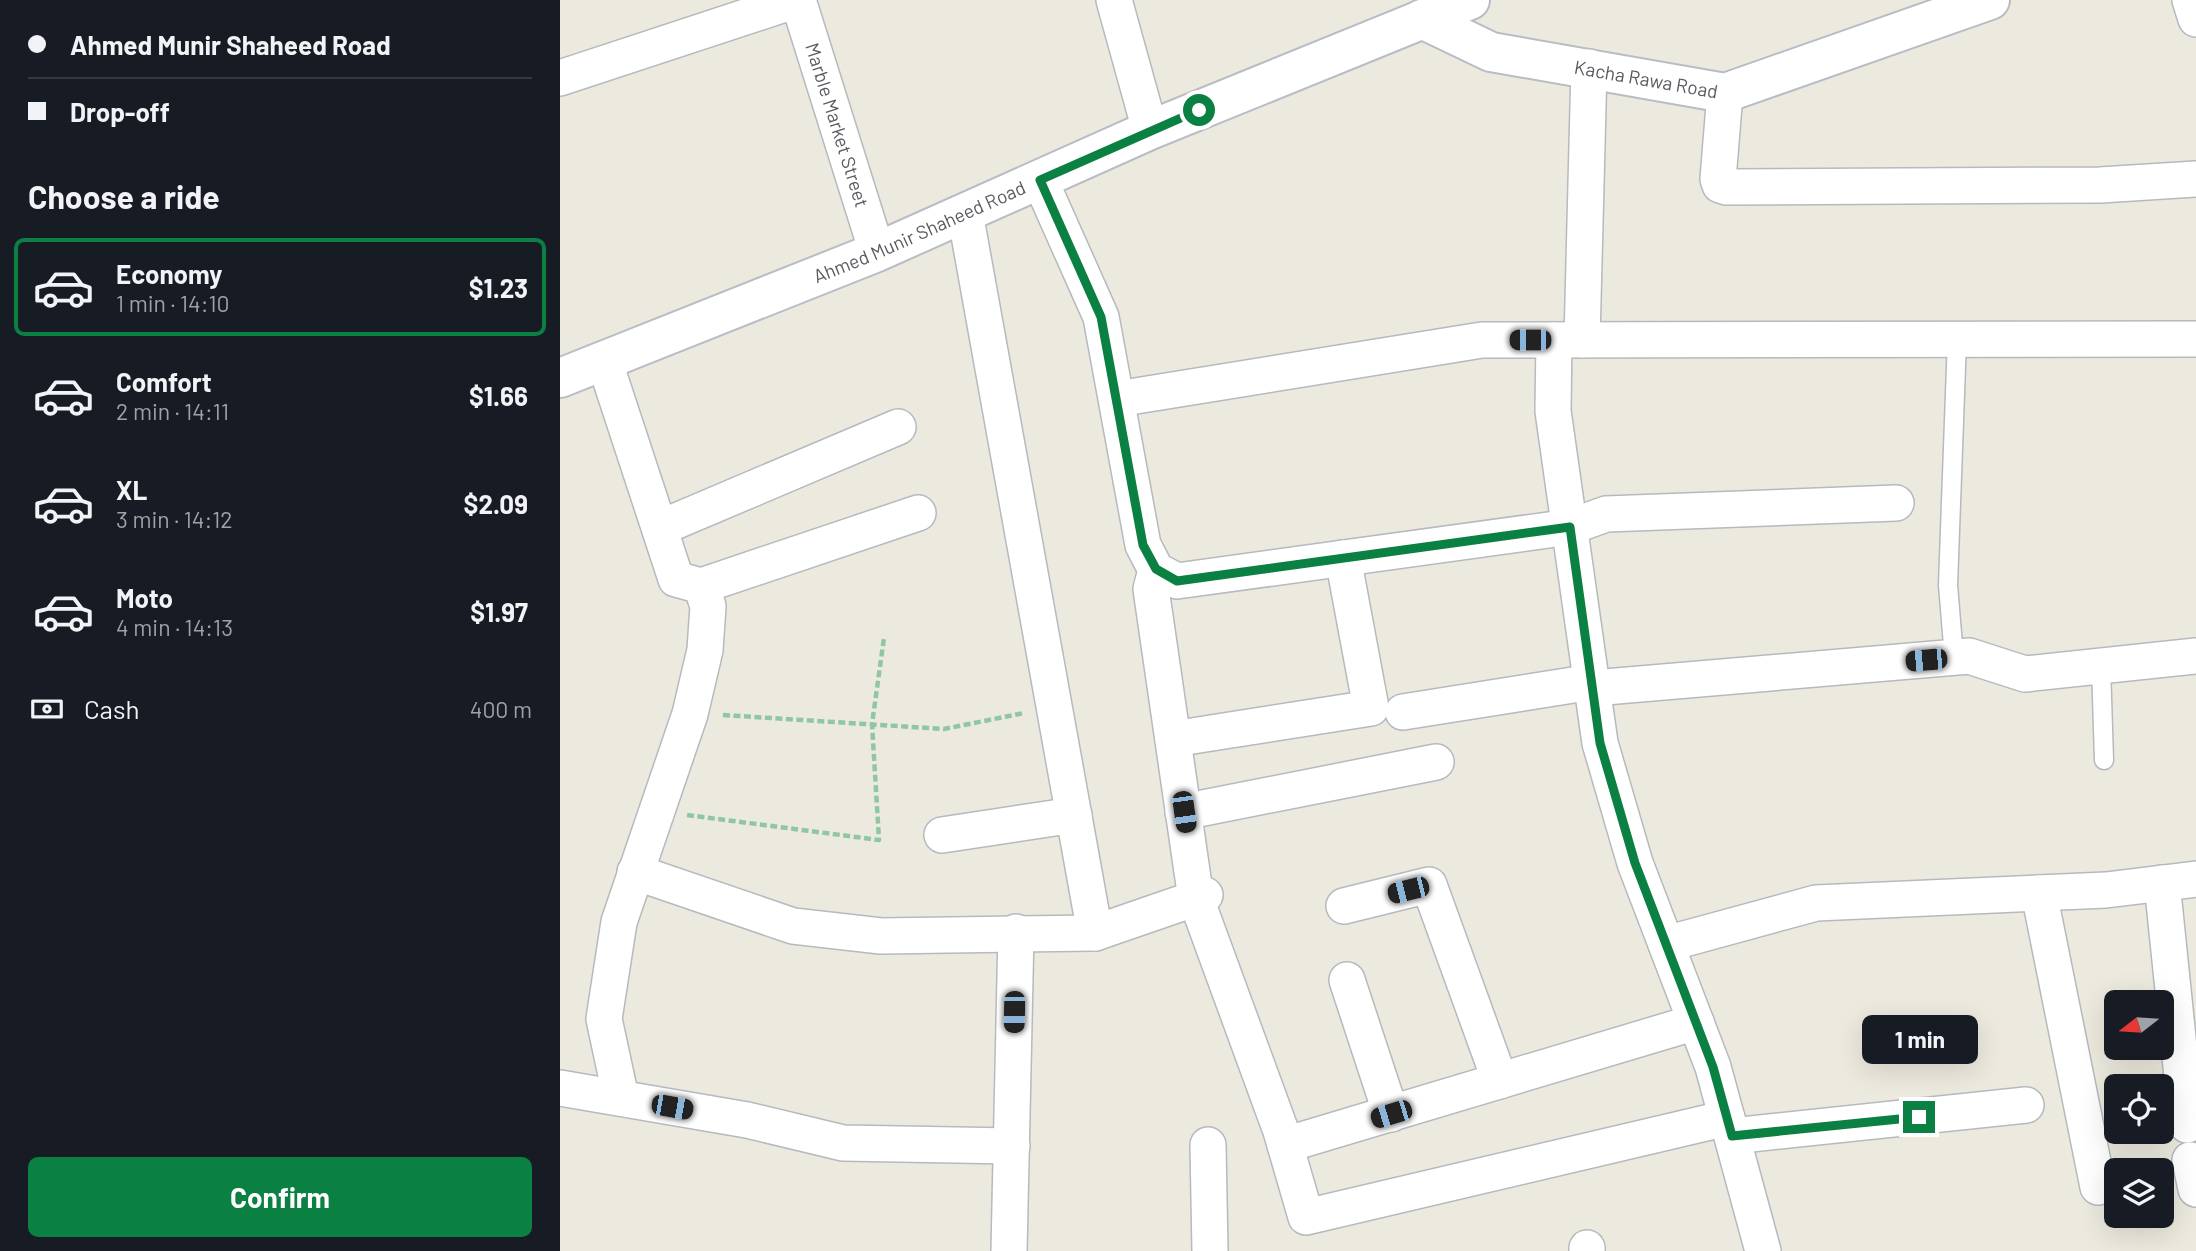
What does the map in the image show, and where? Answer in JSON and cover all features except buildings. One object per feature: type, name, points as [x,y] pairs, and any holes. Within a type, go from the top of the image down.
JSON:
[{"type":"street","points":[[560,78],[797,0]]},
{"type":"street","name":"Marble Market Street","points":[[797,0],[877,252]]},
{"type":"street","points":[[1114,0],[1150,131]]},
{"type":"street","name":"Ahmed Munir Shaheed Road","points":[[561,372],[604,360],[877,252],[1419,10],[1470,0]]},
{"type":"street","name":"Kacha Rawa Road","points":[[1419,10],[1491,52],[1726,93],[1990,0]]},
{"type":"street","points":[[2190,0],[2196,19]]},
{"type":"street","points":[[1589,67],[1568,340],[1553,411],[1600,743],[1635,863],[1696,1022],[1729,1127],[1763,1251]]},
{"type":"street","points":[[1726,93],[1718,179],[1720,186],[2100,184],[2196,179]]},
{"type":"street","points":[[1040,180],[1101,317],[1143,545],[1156,569],[1177,581],[1570,527],[1606,514],[1896,503]]},
{"type":"street","points":[[965,213],[1095,933]]},
{"type":"street","points":[[1117,399],[1482,340],[2196,339]]},
{"type":"street","points":[[604,360],[676,579],[701,586],[918,513]]},
{"type":"street","points":[[660,528],[898,427]]},
{"type":"street","points":[[1172,739],[1371,708],[1343,558]]},
{"type":"street","points":[[1156,569],[1151,589],[1172,739],[1200,897],[1285,1145],[1306,1217],[1729,1127],[2026,1105]]},
{"type":"street","points":[[621,1098],[604,1020],[619,922],[690,714],[705,650],[708,606],[701,586]]},
{"type":"street","points":[[1403,712],[1592,685],[1954,657],[1969,656],[2025,674],[2196,656]]},
{"type":"street","points":[[1184,812],[1436,762]]},
{"type":"street","points":[[942,835],[1074,815]]},
{"type":"street","points":[[635,872],[793,926],[881,936],[1016,932],[1095,933],[1200,897]]},
{"type":"street","points":[[1666,944],[1816,903],[2106,890],[2196,879]]},
{"type":"street","points":[[2162,883],[2187,1125]]},
{"type":"street","points":[[1344,906],[1429,885],[1500,1081]]},
{"type":"street","points":[[2039,893],[2098,1187]]},
{"type":"street","points":[[1009,1251],[1016,932]]},
{"type":"street","points":[[1347,980],[1391,1114]]},
{"type":"street","points":[[1285,1145],[1696,1022]]},
{"type":"street","points":[[560,1088],[747,1120],[843,1143],[1012,1146]]},
{"type":"street","points":[[1208,1145],[1210,1251]]},
{"type":"lane","points":[[1954,657],[1948,585],[1957,339]]},
{"type":"lane","points":[[2102,666],[2104,760]]},
{"type":"path","points":[[655,811],[879,840],[872,724],[884,638]]},
{"type":"path","points":[[690,714],[944,729],[1054,708]]},
{"type":"route","points":[[1199,110],[1040,180],[1101,317],[1143,545],[1156,569],[1177,581],[1570,527],[1600,743],[1635,863],[1713,1067],[1732,1136],[1919,1117]]}]
